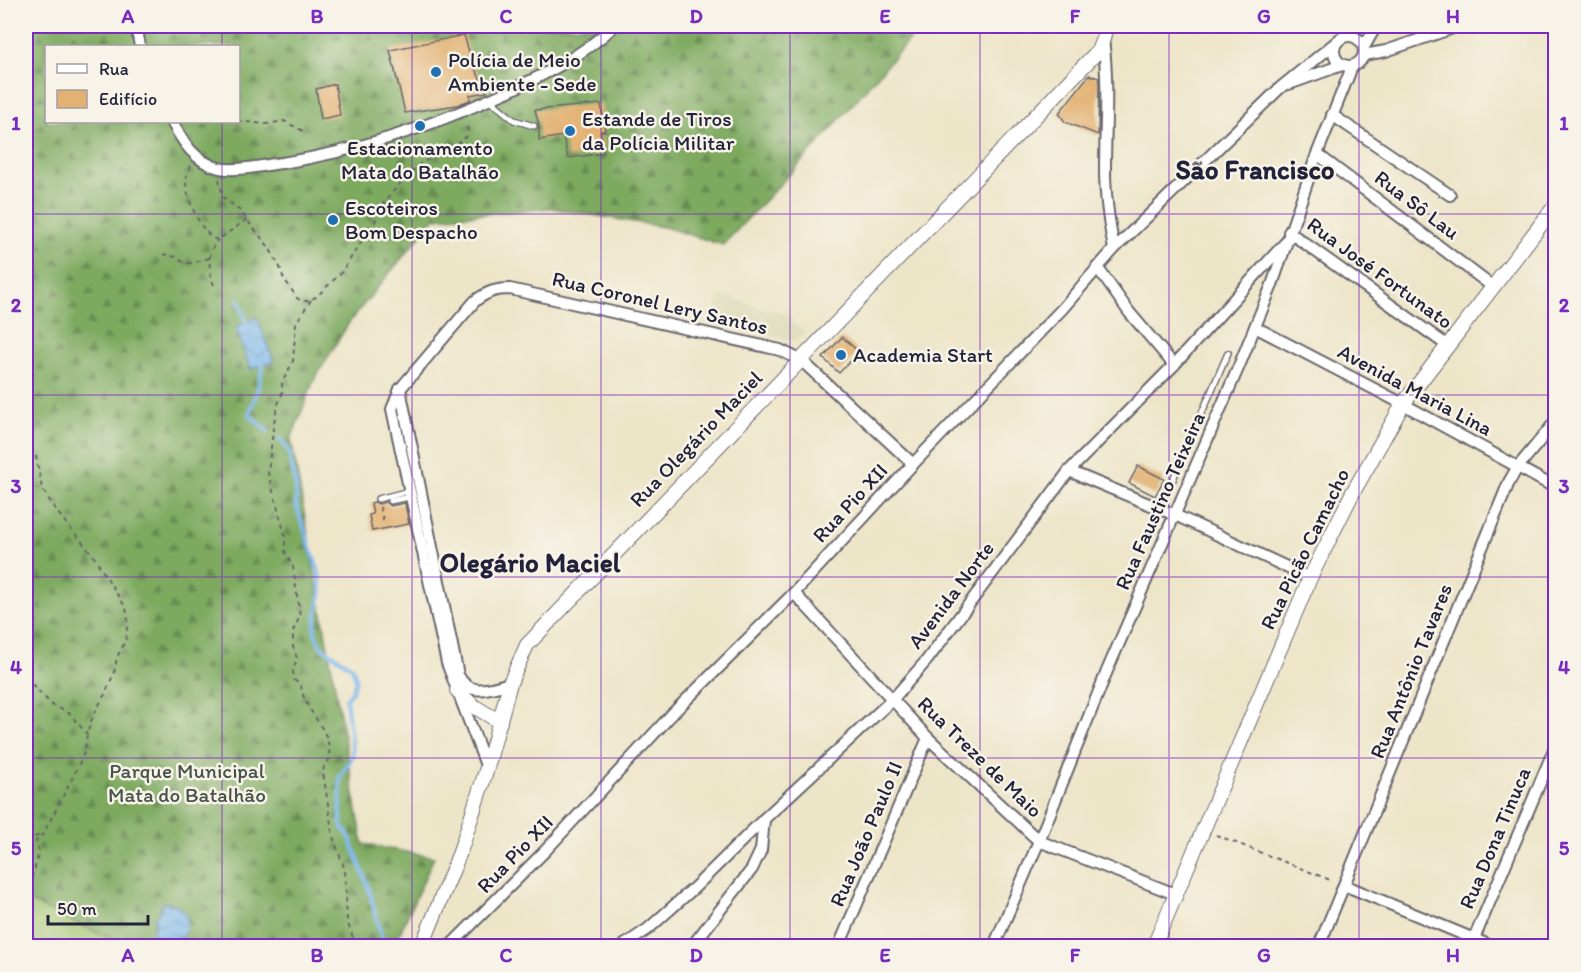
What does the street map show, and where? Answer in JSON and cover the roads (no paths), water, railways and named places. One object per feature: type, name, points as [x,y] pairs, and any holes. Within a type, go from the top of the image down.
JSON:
[{"type":"street","points":[[136,26],[140,45]]},
{"type":"street","points":[[173,123],[190,152],[220,168],[251,167],[308,159],[377,142],[469,109],[564,64],[614,26]]},
{"type":"street","points":[[1355,26],[1334,52],[1338,62],[1347,66],[1361,61],[1376,26]]},
{"type":"street","points":[[1364,51],[1386,51],[1459,26]]},
{"type":"street","points":[[1105,32],[1107,87],[1105,171],[1108,217],[1114,249]]},
{"type":"street","name":"Rua Olegário Maciel","points":[[422,946],[460,852],[487,768],[510,683],[527,645],[1098,51],[1105,32]]},
{"type":"street","points":[[1343,38],[1359,39],[1364,51]]},
{"type":"street","name":"Rua Pio XII","points":[[450,946],[544,852],[675,711],[794,593],[913,464],[1062,309],[1114,249],[1280,87],[1343,38]]},
{"type":"street","name":"Rua Pio XII","points":[[1280,87],[1347,66]]},
{"type":"street","name":"Rua Faustino Teixeira","points":[[994,946],[1107,671],[1272,285],[1347,66]]},
{"type":"street","points":[[1332,115],[1450,195]]},
{"type":"street","name":"Rua Sô Lau","points":[[1317,154],[1493,287]]},
{"type":"street","name":"Rua Picão Camacho","points":[[1154,946],[1310,578],[1344,509],[1403,404],[1556,205]]},
{"type":"street","name":"Rua José Fortunato","points":[[1288,237],[1448,346]]},
{"type":"street","name":"Avenida Norte","points":[[623,946],[656,922],[893,699],[927,660],[1070,471],[1174,364],[1288,237]]},
{"type":"street","points":[[1097,267],[1129,312],[1174,364]]},
{"type":"street","name":"Rua Coronel Lery Santos","points":[[487,768],[440,633],[392,410],[400,389],[475,302],[487,292],[497,289],[510,290],[780,350],[802,361],[913,464]]},
{"type":"street","name":"Avenida Maria Lina","points":[[1255,327],[1403,404],[1556,488]]},
{"type":"street","name":"Rua Coronel Lery Santos","points":[[400,389],[457,681]]},
{"type":"street","name":"Rua Antônio Tavares","points":[[1319,946],[1509,483],[1517,468],[1556,421]]},
{"type":"street","points":[[1070,471],[1175,515],[1310,578]]},
{"type":"street","name":"Rua Treze de Maio","points":[[794,593],[928,738],[1039,841],[1175,894]]},
{"type":"street","points":[[457,681],[478,691],[510,683]]},
{"type":"street","points":[[457,681],[472,705],[500,722]]},
{"type":"street","name":"Rua João Paulo II","points":[[839,946],[928,738]]},
{"type":"street","name":"Rua Dona Tinuca","points":[[1472,943],[1556,745]]},
{"type":"street","points":[[696,946],[752,869],[761,850],[764,819]]},
{"type":"street","points":[[1344,885],[1472,943],[1491,946]]},
{"type":"lane","points":[[490,99],[514,120],[534,126]]},
{"type":"lane","points":[[1160,509],[1228,353]]},
{"type":"lane","points":[[378,499],[410,494]]},
{"type":"lane","points":[[390,501],[410,494]]},
{"type":"water","points":[[257,317],[274,362],[250,369],[236,327]]},
{"type":"water","points":[[163,903],[173,904],[180,908],[187,919],[184,933],[173,946],[160,945],[157,934],[151,935],[155,917]]},
{"type":"waterway","points":[[239,300],[248,327]]},
{"type":"waterway","points":[[262,362],[257,392],[249,414],[267,431]]},
{"type":"waterway","points":[[279,439],[289,452],[296,487],[296,505],[319,573],[321,591],[314,631],[321,647],[352,667],[356,679],[346,699],[353,756],[340,776],[341,825],[349,836],[368,886],[384,946]]},
{"type":"place","name":"Polícia de Meio Ambiente - Sede","points":[[436,72]]},
{"type":"place","name":"Estacionamento Mata do Batalhão","points":[[420,126]]},
{"type":"place","name":"Estande de Tiros da Polícia Militar","points":[[570,131]]},
{"type":"place","name":"Escoteiros Bom Despacho","points":[[333,220]]},
{"type":"place","name":"Academia Start","points":[[841,355]]},
{"type":"district","name":"São Francisco","points":[[1255,170]]},
{"type":"district","name":"Olegário Maciel","points":[[530,563]]},
{"type":"park label","name":"Parque Municipal Mata do Batalhão","points":[[187,783]]}]
